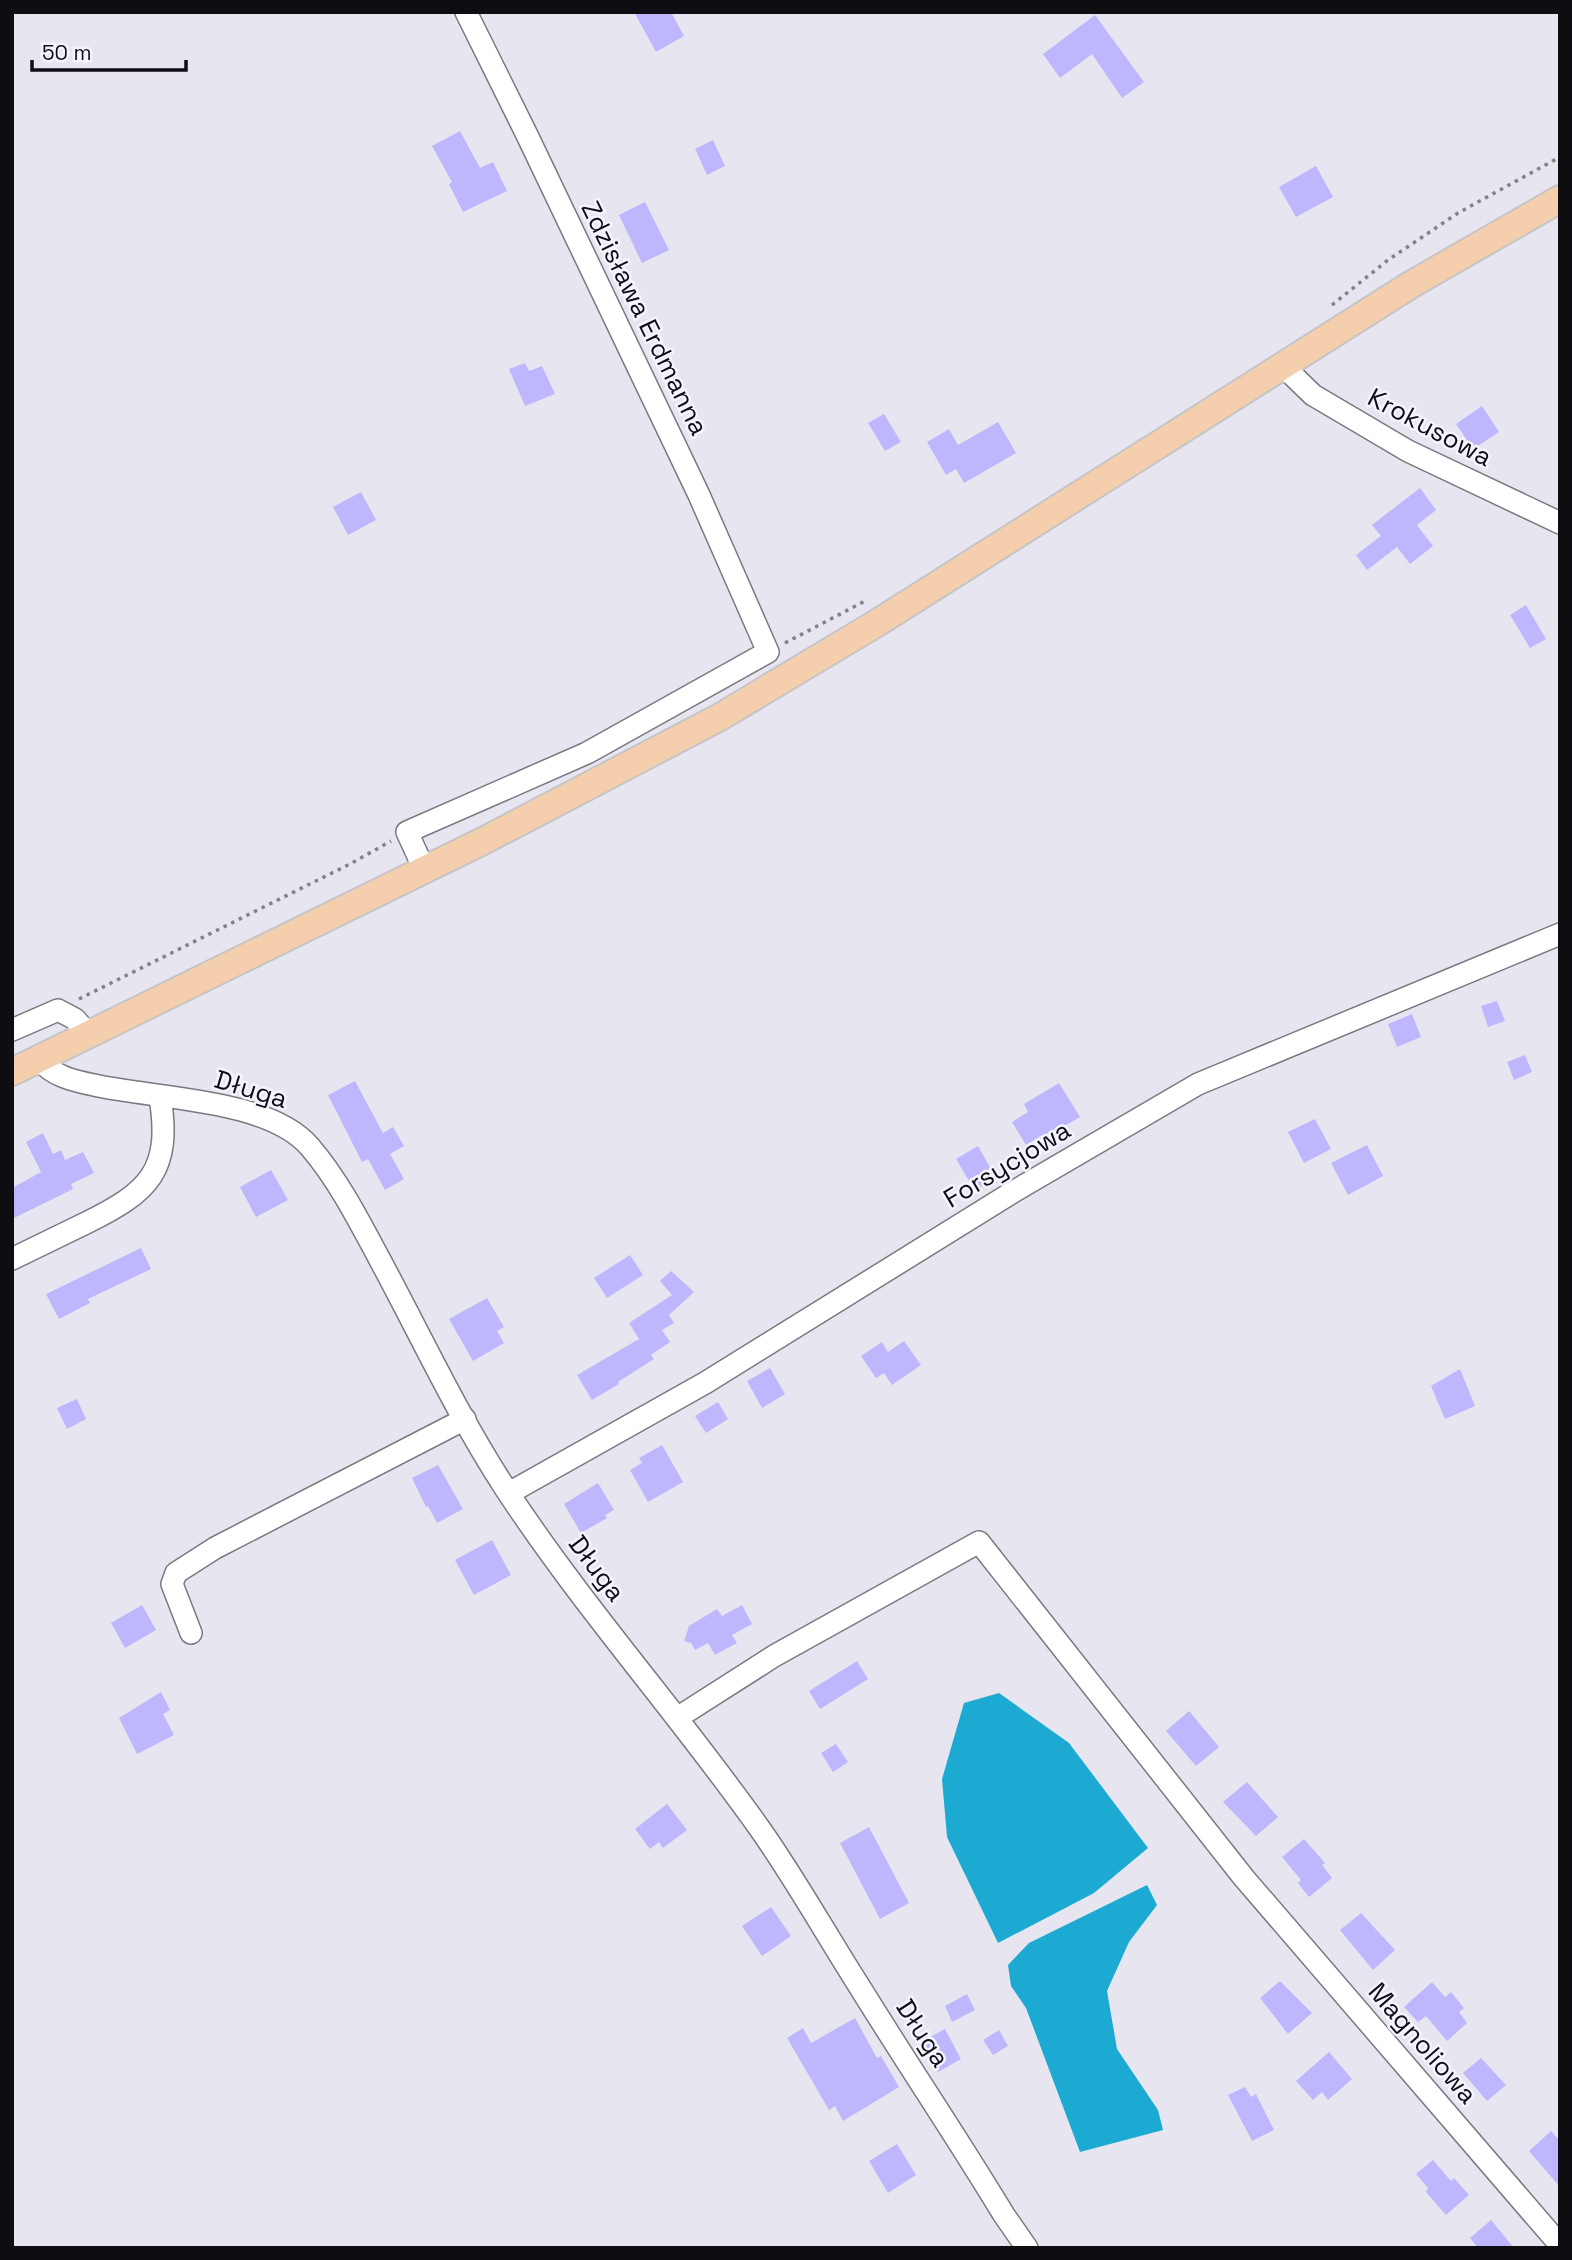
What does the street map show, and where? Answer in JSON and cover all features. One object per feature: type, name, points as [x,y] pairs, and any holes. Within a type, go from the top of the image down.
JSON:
[{"type":"main road","points":[[12,1072],[424,870],[720,717],[877,623],[1412,284],[1560,198]]},
{"type":"street","name":"Zdzisława Erdmanna","points":[[407,832],[587,753],[768,652],[699,495],[466,12]]},
{"type":"street","name":"Krokusowa","points":[[1283,366],[1313,395],[1408,451],[1560,523]]},
{"type":"street","points":[[407,832],[424,870]]},
{"type":"street","name":"Forsycjowa","points":[[509,1493],[705,1383],[1013,1192],[1198,1084],[1560,934]]},
{"type":"street","points":[[12,1030],[58,1010],[75,1019],[88,1034]]},
{"type":"street","name":"Długa","points":[[39,1059],[46,1068],[71,1079],[114,1090],[198,1101],[265,1118],[287,1127],[306,1142],[345,1197],[465,1419],[509,1493],[551,1555],[762,1831],[1027,2248]]},
{"type":"street","points":[[12,1259],[104,1214],[140,1191],[158,1165],[164,1139],[160,1097]]},
{"type":"street","points":[[191,1633],[172,1584],[176,1573],[195,1559],[465,1419]]},
{"type":"street","name":"Magnoliowa","points":[[677,1718],[774,1656],[979,1542],[1244,1878],[1560,2245]]},
{"type":"path","points":[[58,1010],[351,864],[407,832]]},
{"type":"water","points":[[999,1693],[1069,1743],[1148,1848],[1094,1893],[998,1943],[947,1837],[942,1779],[964,1703]]},
{"type":"water","points":[[1147,1885],[1157,1905],[1129,1942],[1107,1991],[1117,2049],[1158,2110],[1163,2130],[1080,2152],[1026,2008],[1011,1986],[1008,1965],[1029,1943]]},
{"type":"building","points":[[634,12],[671,12],[684,36],[656,52]]},
{"type":"building","points":[[1095,15],[1144,82],[1122,98],[1092,54],[1060,78],[1043,54]]},
{"type":"building","points":[[460,131],[480,168],[493,162],[507,191],[463,212],[449,184],[452,182],[432,146]]},
{"type":"building","points":[[713,140],[725,166],[707,175],[695,149]]},
{"type":"building","points":[[1316,166],[1333,197],[1296,217],[1279,187]]},
{"type":"building","points":[[645,202],[669,250],[642,263],[619,215]]},
{"type":"building","points":[[525,363],[529,371],[542,366],[555,394],[525,406],[509,369]]},
{"type":"building","points":[[1482,406],[1499,432],[1473,449],[1456,424]]},
{"type":"building","points":[[884,414],[901,442],[885,451],[868,423]]},
{"type":"building","points":[[998,422],[1016,453],[964,483],[956,469],[946,475],[927,442],[949,429],[958,445]]},
{"type":"building","points":[[1420,488],[1436,510],[1417,525],[1433,546],[1410,564],[1397,547],[1367,570],[1356,555],[1381,536],[1372,525]]},
{"type":"building","points":[[361,492],[376,520],[348,535],[333,507]]},
{"type":"building","points":[[1526,605],[1546,639],[1530,648],[1510,615]]},
{"type":"building","points":[[1497,1001],[1505,1021],[1488,1027],[1481,1006]]},
{"type":"building","points":[[1412,1014],[1421,1037],[1397,1047],[1388,1024]]},
{"type":"building","points":[[1525,1055],[1532,1072],[1514,1080],[1507,1062]]},
{"type":"building","points":[[355,1081],[383,1133],[393,1127],[404,1146],[390,1154],[404,1179],[385,1190],[368,1159],[362,1162],[328,1095]]},
{"type":"building","points":[[1059,1083],[1080,1117],[1026,1145],[1012,1122],[1028,1112],[1024,1104]]},
{"type":"building","points":[[1315,1119],[1331,1149],[1304,1163],[1288,1132]]},
{"type":"building","points":[[43,1133],[53,1154],[61,1150],[65,1160],[83,1152],[94,1173],[71,1184],[73,1189],[12,1219],[12,1188],[41,1172],[26,1142]]},
{"type":"building","points":[[1367,1145],[1383,1176],[1348,1195],[1331,1163]]},
{"type":"building","points":[[978,1146],[996,1178],[975,1191],[956,1159]]},
{"type":"building","points":[[271,1170],[288,1200],[256,1217],[240,1187]]},
{"type":"building","points":[[141,1248],[151,1269],[88,1299],[90,1303],[59,1319],[46,1294]]},
{"type":"building","points":[[630,1255],[643,1275],[607,1298],[594,1278]]},
{"type":"building","points":[[671,1271],[694,1292],[669,1315],[674,1323],[662,1330],[670,1342],[651,1355],[654,1359],[592,1400],[577,1375],[639,1339],[629,1323],[672,1295],[660,1281]]},
{"type":"building","points":[[487,1298],[504,1327],[497,1331],[504,1343],[473,1361],[449,1319]]},
{"type":"building","points":[[904,1341],[921,1365],[892,1385],[884,1373],[876,1378],[861,1356],[882,1342],[888,1352]]},
{"type":"building","points":[[770,1368],[785,1394],[762,1408],[747,1381]]},
{"type":"building","points":[[1460,1369],[1475,1406],[1445,1419],[1431,1386]]},
{"type":"building","points":[[77,1399],[86,1419],[67,1429],[57,1408]]},
{"type":"building","points":[[718,1402],[728,1419],[706,1433],[695,1416]]},
{"type":"building","points":[[662,1445],[683,1482],[648,1502],[630,1470],[642,1463],[639,1458]]},
{"type":"building","points":[[438,1465],[463,1509],[437,1523],[412,1478]]},
{"type":"building","points":[[598,1483],[614,1510],[605,1515],[607,1518],[581,1533],[564,1504]]},
{"type":"building","points":[[492,1540],[511,1575],[474,1595],[455,1560]]},
{"type":"building","points":[[142,1605],[156,1630],[125,1648],[111,1623]]},
{"type":"building","points":[[742,1605],[752,1624],[732,1635],[737,1643],[715,1655],[708,1643],[695,1650],[691,1643],[684,1641],[689,1626],[717,1609],[722,1616]]},
{"type":"building","points":[[857,1661],[868,1679],[820,1709],[809,1691]]},
{"type":"building","points":[[161,1692],[170,1710],[163,1714],[174,1735],[137,1754],[119,1718]]},
{"type":"building","points":[[1189,1711],[1219,1747],[1196,1766],[1166,1731]]},
{"type":"building","points":[[836,1744],[848,1762],[833,1772],[821,1753]]},
{"type":"building","points":[[1247,1782],[1278,1817],[1256,1836],[1223,1802]]},
{"type":"building","points":[[667,1804],[687,1830],[663,1848],[659,1842],[650,1849],[635,1829]]},
{"type":"building","points":[[869,1827],[909,1903],[880,1919],[840,1843]]},
{"type":"building","points":[[1304,1839],[1325,1863],[1322,1865],[1332,1878],[1309,1897],[1298,1883],[1301,1880],[1282,1857]]},
{"type":"building","points":[[771,1907],[791,1936],[762,1956],[742,1926]]},
{"type":"building","points":[[1361,1913],[1395,1950],[1373,1970],[1340,1930]]},
{"type":"building","points":[[1280,1981],[1312,2013],[1288,2034],[1260,1998]]},
{"type":"building","points":[[1432,1982],[1445,1997],[1451,1992],[1464,2008],[1459,2012],[1467,2023],[1447,2041],[1426,2016],[1418,2022],[1404,2007]]},
{"type":"building","points":[[967,1994],[975,2010],[952,2022],[945,2006]]},
{"type":"building","points":[[855,2018],[877,2058],[881,2056],[899,2087],[843,2121],[835,2106],[829,2110],[787,2038],[803,2028],[811,2043]]},
{"type":"building","points":[[945,2029],[961,2059],[938,2072],[921,2042]]},
{"type":"building","points":[[999,2030],[1008,2046],[993,2055],[983,2040]]},
{"type":"building","points":[[1329,2052],[1352,2079],[1328,2100],[1322,2092],[1313,2100],[1296,2081]]},
{"type":"building","points":[[1481,2058],[1506,2085],[1487,2101],[1463,2073]]},
{"type":"building","points":[[1245,2087],[1251,2097],[1256,2094],[1274,2130],[1252,2141],[1228,2095]]},
{"type":"building","points":[[1551,2131],[1560,2141],[1560,2187],[1529,2151]]},
{"type":"building","points":[[897,2144],[916,2175],[888,2193],[869,2161]]},
{"type":"building","points":[[1433,2160],[1451,2181],[1454,2178],[1469,2195],[1446,2215],[1426,2192],[1428,2188],[1416,2174]]},
{"type":"building","points":[[1491,2220],[1514,2248],[1478,2248],[1470,2238]]}]
